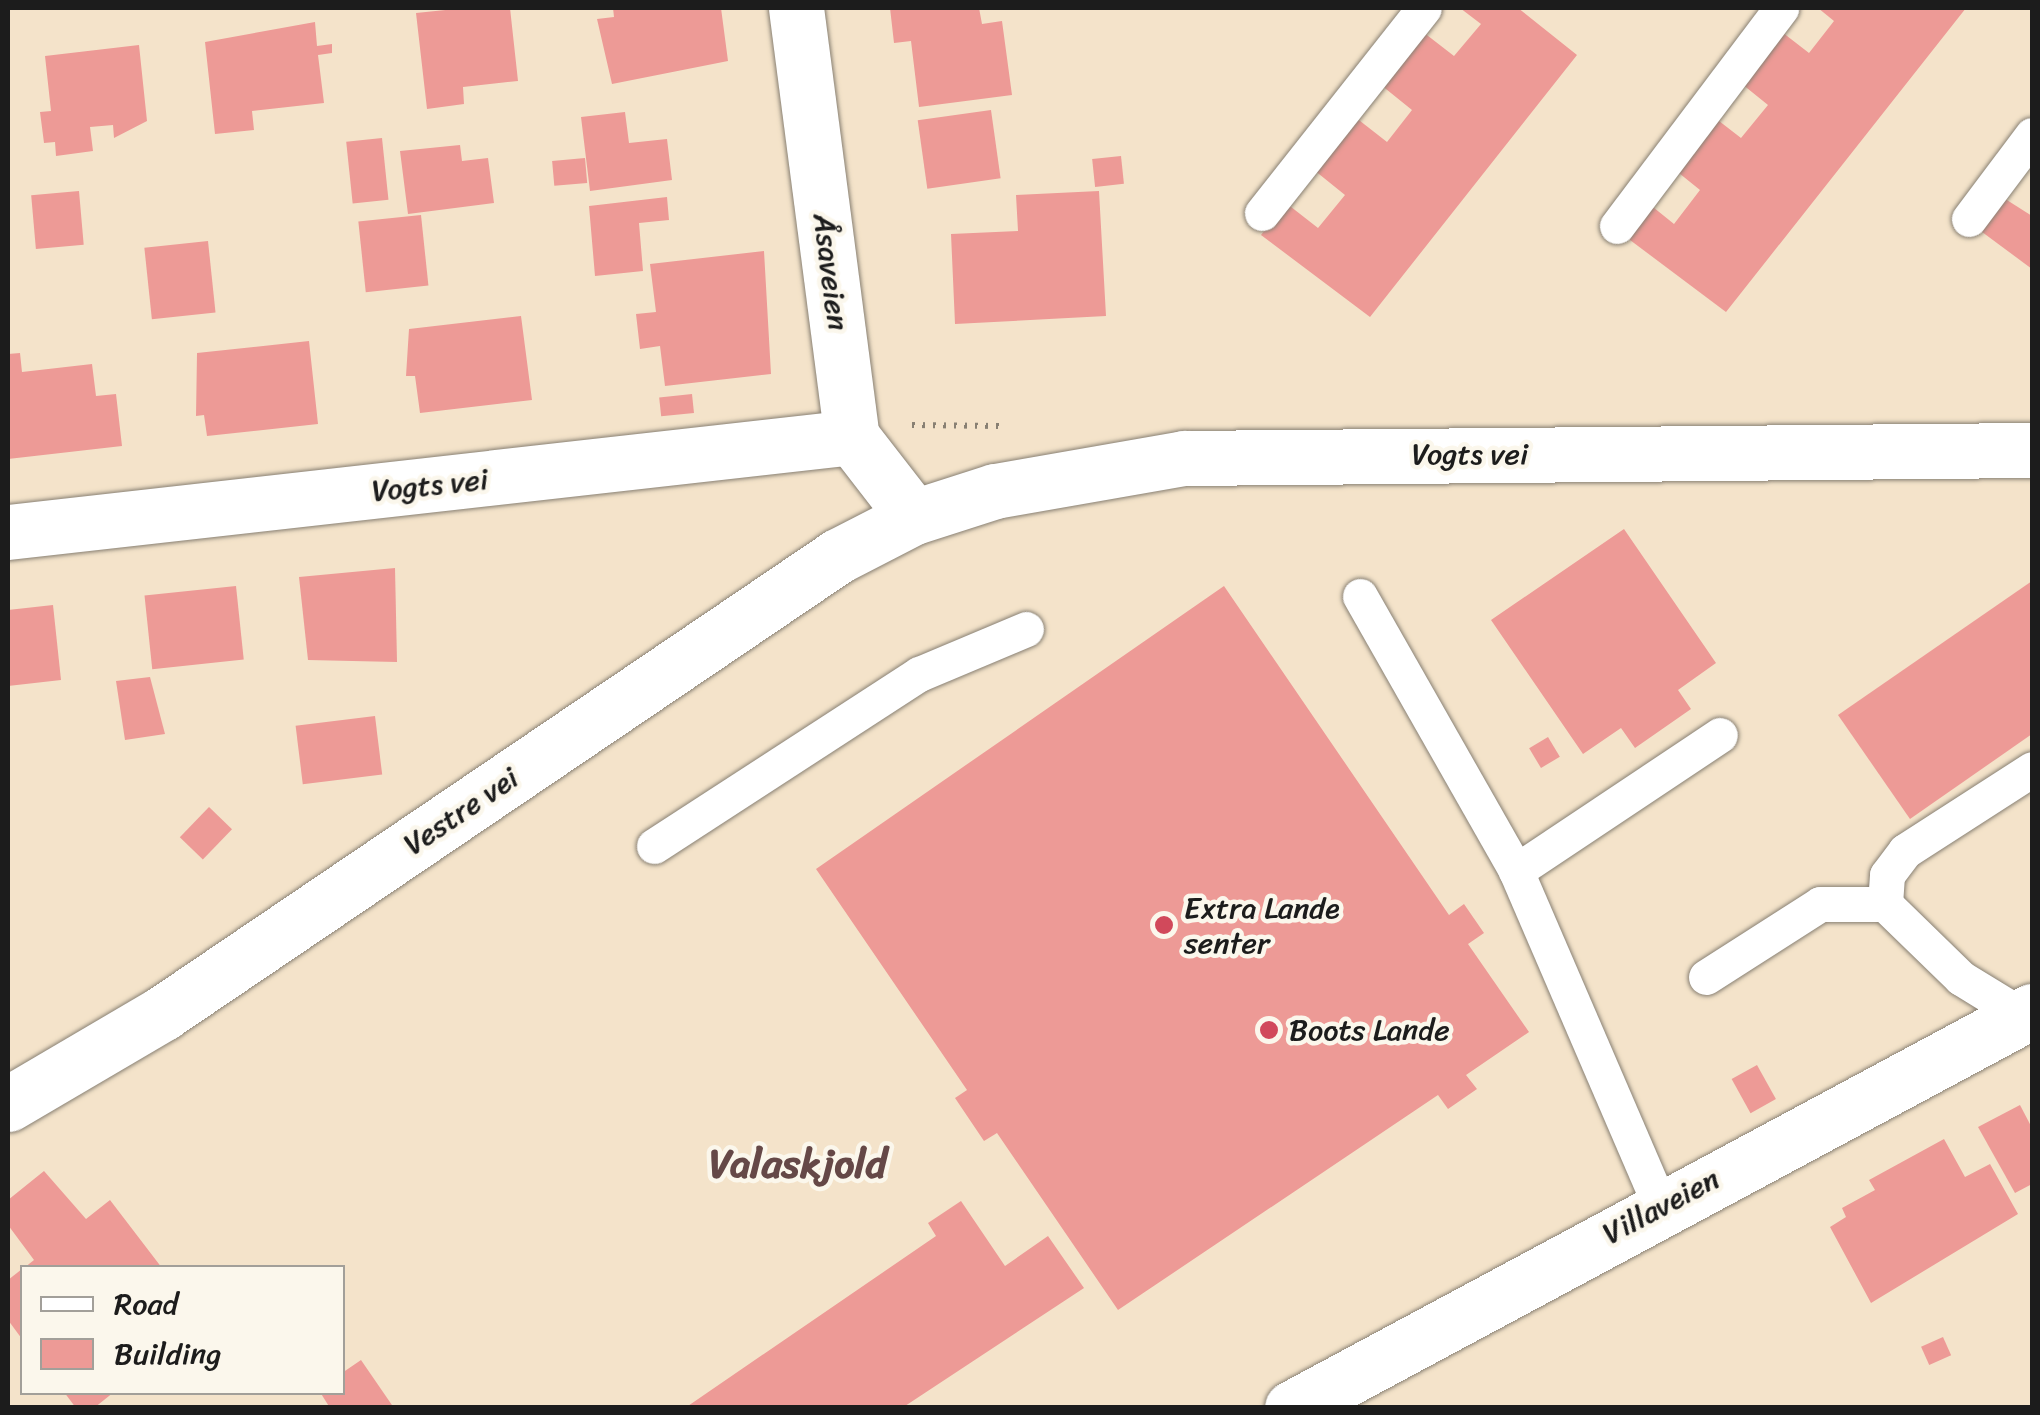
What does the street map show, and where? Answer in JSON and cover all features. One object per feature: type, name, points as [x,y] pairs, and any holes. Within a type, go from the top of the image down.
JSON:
[{"type":"street","name":"Åsaveien","points":[[796,8],[852,437]]},
{"type":"street","points":[[852,437],[914,517]]},
{"type":"street","name":"Vogts vei","points":[[8,532],[852,437]]},
{"type":"street","name":"Vogts vei","points":[[914,517],[994,491],[1184,458],[2032,450]]},
{"type":"street","name":"Vestre vei","points":[[8,1104],[163,1013],[838,556],[914,517]]},
{"type":"street","name":"Villaveien","points":[[1292,1408],[1660,1205],[2028,1014]]},
{"type":"lane","points":[[1262,213],[1424,8]]},
{"type":"lane","points":[[1617,226],[1781,8]]},
{"type":"lane","points":[[1969,218],[2032,135]]},
{"type":"lane","points":[[1360,596],[1516,871],[1660,1205]]},
{"type":"lane","points":[[654,846],[919,674],[1026,629]]},
{"type":"lane","points":[[1516,871],[1720,735]]},
{"type":"lane","points":[[1885,904],[1887,875],[1906,851],[2032,768]]},
{"type":"lane","points":[[1706,977],[1820,904],[1885,904],[1961,978],[2028,1014]]},
{"type":"building","points":[[510,8],[518,81],[463,87],[464,104],[427,109],[416,13]]},
{"type":"building","points":[[613,8],[721,8],[728,61],[612,84],[597,19],[614,17]]},
{"type":"building","points":[[890,8],[979,8],[982,24],[1002,21],[1012,95],[919,107],[911,41],[894,43]]},
{"type":"building","points":[[1460,8],[1518,8],[1577,55],[1370,317],[1261,235],[1286,203],[1318,228],[1345,195],[1314,170],[1355,117],[1387,142],[1412,110],[1381,85],[1423,32],[1454,56],[1481,24]]},
{"type":"building","points":[[1818,8],[1966,8],[1726,312],[1618,231],[1643,199],[1674,224],[1700,190],[1669,165],[1710,114],[1741,138],[1768,105],[1737,80],[1778,29],[1809,53],[1834,21]]},
{"type":"building","points":[[315,22],[317,46],[332,44],[332,53],[318,55],[324,103],[252,111],[254,130],[215,134],[205,42]]},
{"type":"building","points":[[139,45],[147,121],[114,138],[113,125],[90,127],[93,151],[56,156],[55,142],[44,143],[40,112],[51,111],[45,56]]},
{"type":"building","points":[[991,110],[1001,178],[927,189],[918,120]]},
{"type":"building","points":[[625,112],[629,143],[667,139],[672,180],[590,191],[581,117]]},
{"type":"building","points":[[382,138],[388,200],[353,203],[346,142]]},
{"type":"building","points":[[460,145],[462,161],[488,158],[494,203],[408,214],[400,151]]},
{"type":"building","points":[[1121,156],[1124,184],[1095,187],[1092,159]]},
{"type":"building","points":[[585,158],[587,183],[554,186],[552,161]]},
{"type":"building","points":[[79,191],[84,245],[36,249],[31,195]]},
{"type":"building","points":[[1099,191],[1106,316],[955,324],[951,234],[1018,231],[1016,195]]},
{"type":"building","points":[[1999,195],[2032,216],[2032,269],[1974,226]]},
{"type":"building","points":[[667,197],[669,220],[639,223],[643,271],[595,276],[589,206]]},
{"type":"building","points":[[421,215],[428,286],[366,292],[358,222]]},
{"type":"building","points":[[208,241],[216,313],[152,319],[144,248]]},
{"type":"building","points":[[764,251],[771,374],[665,386],[660,346],[640,349],[636,314],[656,312],[650,264]]},
{"type":"building","points":[[521,316],[532,400],[420,413],[415,376],[406,376],[409,329]]},
{"type":"building","points":[[309,341],[318,424],[207,436],[204,415],[196,416],[197,353]]},
{"type":"building","points":[[20,353],[22,372],[92,364],[96,396],[116,394],[122,446],[8,459],[8,354]]},
{"type":"building","points":[[692,394],[694,413],[661,416],[659,397]]},
{"type":"building","points":[[1624,529],[1716,663],[1678,690],[1691,709],[1635,748],[1621,728],[1583,754],[1491,620]]},
{"type":"building","points":[[395,568],[397,662],[308,660],[299,577]]},
{"type":"building","points":[[2032,581],[2032,734],[1910,819],[1838,715]]},
{"type":"building","points":[[236,586],[244,660],[152,669],[145,596]]},
{"type":"building","points":[[1224,586],[1449,915],[1464,904],[1484,933],[1468,944],[1529,1032],[1466,1075],[1477,1089],[1448,1109],[1438,1095],[1118,1310],[997,1133],[984,1141],[955,1098],[967,1090],[816,869]]},
{"type":"building","points":[[53,605],[61,680],[8,686],[8,610]]},
{"type":"building","points":[[150,677],[165,734],[125,740],[116,681]]},
{"type":"building","points":[[375,716],[382,775],[303,784],[296,726]]},
{"type":"building","points":[[1548,737],[1560,757],[1541,768],[1529,748]]},
{"type":"building","points":[[209,807],[232,829],[203,859],[180,837]]},
{"type":"building","points":[[1757,1065],[1776,1099],[1751,1113],[1732,1079]]},
{"type":"building","points":[[2020,1105],[2032,1128],[2032,1184],[2015,1193],[1978,1127]]},
{"type":"building","points":[[1944,1139],[1965,1177],[1990,1164],[2018,1214],[1871,1303],[1830,1227],[1846,1217],[1842,1208],[1875,1190],[1869,1180]]},
{"type":"building","points":[[44,1171],[86,1219],[110,1200],[160,1265],[28,1265],[34,1260],[8,1225],[8,1200]]},
{"type":"building","points":[[961,1201],[1005,1266],[1048,1236],[1084,1288],[902,1408],[685,1408],[936,1236],[928,1223]]},
{"type":"building","points":[[20,1271],[20,1336],[8,1320],[8,1280]]},
{"type":"building","points":[[1943,1337],[1951,1355],[1929,1365],[1921,1347]]},
{"type":"building","points":[[361,1360],[394,1408],[330,1408],[322,1395],[345,1395],[345,1371]]},
{"type":"building","points":[[66,1395],[110,1395],[94,1408],[76,1408]]},
{"type":"place","name":"Extra Lande senter","points":[[1164,925]]},
{"type":"place","name":"Boots Lande","points":[[1269,1030]]},
{"type":"district","name":"Valaskjold","points":[[798,1164]]}]
